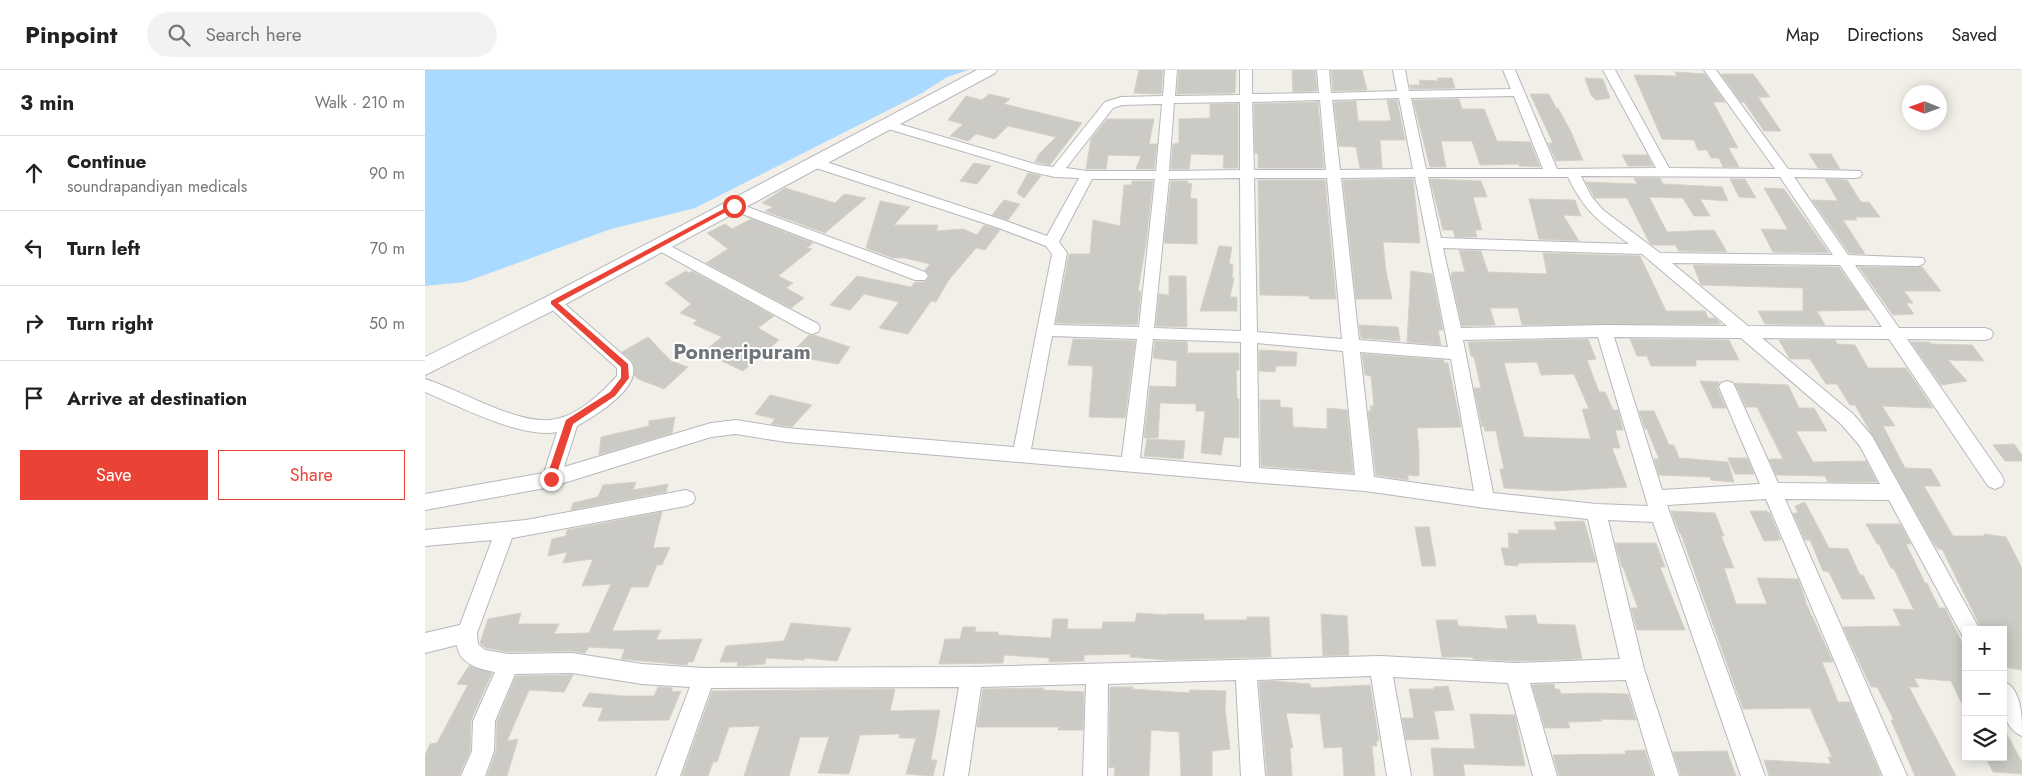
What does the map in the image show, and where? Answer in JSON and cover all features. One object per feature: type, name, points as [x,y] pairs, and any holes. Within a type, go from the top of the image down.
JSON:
[{"type":"main road","points":[[425,367],[553,302],[889,125],[989,70]]},
{"type":"street","points":[[1130,464],[1147,334],[1163,175],[1171,70]]},
{"type":"street","points":[[1246,70],[1250,475]]},
{"type":"street","points":[[1323,70],[1365,483]]},
{"type":"street","points":[[1399,70],[1458,354],[1485,500]]},
{"type":"street","points":[[1509,70],[1552,173]]},
{"type":"street","points":[[1609,70],[1665,172]]},
{"type":"street","points":[[1710,70],[1896,334],[1995,481]]},
{"type":"street","points":[[1055,173],[1109,105],[1121,101],[1519,92]]},
{"type":"street","points":[[889,125],[1055,173],[1087,175],[1333,175],[1572,172],[1855,174]]},
{"type":"street","points":[[815,164],[1001,224],[1051,244],[1060,253],[1021,455]]},
{"type":"street","points":[[1572,172],[1585,198],[1598,213],[1657,258],[1859,431],[1895,492],[1968,626]]},
{"type":"street","points":[[1051,244],[1087,175]]},
{"type":"street","points":[[734,206],[920,276]]},
{"type":"street","points":[[1435,243],[1644,249]]},
{"type":"street","points":[[659,245],[812,328]]},
{"type":"street","points":[[1657,258],[1918,260]]},
{"type":"street","points":[[425,385],[529,426],[549,427],[569,422],[612,394],[625,378],[625,366],[553,302]]},
{"type":"street","points":[[1045,330],[1249,337],[1458,354]]},
{"type":"street","points":[[1453,334],[1604,331],[1985,334]]},
{"type":"street","points":[[1604,331],[1657,506],[1753,776]]},
{"type":"street","points":[[1727,387],[1895,776]]},
{"type":"street","points":[[551,479],[569,422]]},
{"type":"street","points":[[425,502],[551,479],[711,430],[737,427],[786,435],[1250,475],[1365,483],[1485,500],[1596,512],[1772,491],[1895,492]]},
{"type":"street","points":[[425,538],[505,531],[686,498]]},
{"type":"street","points":[[1596,512],[1633,670],[1667,776]]},
{"type":"street","points":[[505,531],[467,633],[468,649],[480,659],[509,664],[571,663],[642,674],[704,678],[972,677],[1380,666],[1516,672],[1633,670]]},
{"type":"street","points":[[425,643],[467,633]]},
{"type":"street","points":[[473,776],[483,751],[484,721],[509,664]]},
{"type":"street","points":[[1380,666],[1399,776]]},
{"type":"street","points":[[1245,670],[1253,776]]},
{"type":"street","points":[[1516,672],[1545,776]]},
{"type":"street","points":[[1095,776],[1097,674]]},
{"type":"street","points":[[956,776],[972,677]]},
{"type":"street","points":[[669,776],[704,678]]},
{"type":"street","points":[[2007,698],[2022,725]]},
{"type":"water","points":[[425,70],[968,70],[947,77],[922,93],[695,208],[611,229],[465,282],[425,286]]},
{"type":"building","points":[[1139,70],[1163,70],[1161,94],[1134,93]]},
{"type":"building","points":[[1179,70],[1236,70],[1235,93],[1177,94]]},
{"type":"building","points":[[1292,70],[1315,70],[1317,91],[1293,92]]},
{"type":"building","points":[[1331,70],[1362,70],[1367,90],[1333,91]]},
{"type":"building","points":[[1675,72],[1705,74],[1725,102],[1713,102],[1738,148],[1728,147],[1739,167],[1723,167],[1719,158],[1711,158],[1707,150],[1698,150],[1694,140],[1662,139],[1634,75],[1677,76]]},
{"type":"building","points":[[1721,74],[1753,74],[1770,97],[1758,97],[1781,131],[1764,131]]},
{"type":"building","points":[[1437,78],[1452,78],[1455,88],[1411,89],[1410,85],[1420,85],[1419,80],[1438,81]]},
{"type":"building","points":[[1585,78],[1603,79],[1610,98],[1596,100],[1591,95]]},
{"type":"building","points":[[989,94],[1010,99],[1004,104],[1082,123],[1050,165],[1035,162],[1039,154],[1056,137],[1008,126],[995,139],[976,134],[968,141],[950,136],[963,124],[948,120],[966,96],[982,100]]},
{"type":"building","points":[[1530,94],[1549,94],[1571,132],[1583,160],[1556,161],[1548,143],[1553,143]]},
{"type":"building","points":[[1459,99],[1462,109],[1484,109],[1497,141],[1530,142],[1540,167],[1519,166],[1519,164],[1480,165],[1472,141],[1441,141],[1446,167],[1430,167],[1413,100]]},
{"type":"building","points":[[1387,100],[1397,100],[1405,140],[1380,140],[1382,168],[1360,168],[1356,147],[1339,146],[1334,102],[1356,101],[1358,121],[1391,121]]},
{"type":"building","points":[[1318,102],[1324,168],[1258,168],[1258,154],[1255,153],[1254,104]]},
{"type":"building","points":[[1210,104],[1238,104],[1238,168],[1223,168],[1224,155],[1191,154],[1189,169],[1171,169],[1173,144],[1179,143],[1179,119],[1210,118]]},
{"type":"building","points":[[1107,119],[1154,119],[1149,144],[1157,144],[1154,169],[1136,169],[1141,156],[1108,155],[1106,169],[1086,169],[1091,139]]},
{"type":"building","points":[[1809,154],[1831,154],[1840,169],[1818,168]]},
{"type":"building","points":[[1622,155],[1647,155],[1653,166],[1628,166]]},
{"type":"building","points":[[974,163],[991,166],[977,184],[960,181]]},
{"type":"building","points":[[1028,173],[1041,176],[1024,198],[1017,193]]},
{"type":"building","points":[[1634,178],[1660,178],[1663,184],[1722,187],[1728,201],[1700,199],[1710,216],[1694,216],[1683,198],[1649,197],[1667,232],[1714,230],[1727,252],[1679,251],[1675,245],[1652,245],[1627,198],[1595,198],[1586,182],[1637,184]]},
{"type":"building","points":[[1413,179],[1420,243],[1383,242],[1386,271],[1392,299],[1356,299],[1343,180]]},
{"type":"building","points":[[1430,179],[1481,181],[1487,197],[1473,197],[1482,230],[1475,230],[1477,237],[1455,237],[1453,230],[1443,230]]},
{"type":"building","points":[[1730,179],[1745,179],[1756,198],[1739,197]]},
{"type":"building","points":[[1825,179],[1847,180],[1861,202],[1869,202],[1880,217],[1855,217],[1857,220],[1843,220],[1865,254],[1849,253],[1812,200],[1838,201]]},
{"type":"building","points":[[1258,180],[1325,180],[1336,299],[1310,299],[1309,296],[1260,295]]},
{"type":"building","points":[[1132,181],[1153,181],[1138,291],[1141,291],[1137,325],[1056,323],[1069,254],[1090,254],[1093,220],[1120,226],[1124,185],[1131,185]]},
{"type":"building","points":[[1171,181],[1188,181],[1187,183],[1192,184],[1190,198],[1197,199],[1197,244],[1164,243]]},
{"type":"building","points":[[785,188],[835,203],[844,194],[866,198],[825,233],[765,211],[773,207],[762,203]]},
{"type":"building","points":[[1764,188],[1784,189],[1829,253],[1773,252],[1761,229],[1788,230]]},
{"type":"building","points":[[1529,199],[1575,200],[1581,216],[1563,215],[1579,241],[1539,239]]},
{"type":"building","points":[[1004,200],[1020,204],[1008,220],[992,215]]},
{"type":"building","points":[[880,201],[910,207],[894,225],[938,225],[936,231],[963,229],[977,235],[984,225],[1000,230],[985,250],[976,248],[948,281],[936,302],[931,301],[908,334],[879,328],[899,302],[864,294],[850,310],[830,305],[857,276],[911,287],[915,282],[925,282],[929,277],[925,270],[930,264],[905,258],[893,258],[866,248]]},
{"type":"building","points":[[751,219],[813,243],[807,248],[812,249],[778,276],[793,283],[786,288],[804,298],[791,308],[706,263],[728,249],[707,233],[725,224],[732,229]]},
{"type":"building","points":[[1219,246],[1232,247],[1229,264],[1233,264],[1232,278],[1234,278],[1230,297],[1237,297],[1237,311],[1200,311]]},
{"type":"building","points":[[1459,250],[1481,251],[1488,272],[1547,274],[1543,253],[1640,256],[1666,311],[1705,311],[1708,318],[1715,318],[1721,324],[1522,325],[1518,308],[1490,308],[1495,325],[1462,326],[1451,276],[1452,272],[1465,272]]},
{"type":"building","points":[[1693,265],[1839,267],[1869,310],[1817,311],[1825,325],[1765,324],[1758,311],[1803,311],[1803,288],[1701,285]]},
{"type":"building","points":[[1859,267],[1922,267],[1941,291],[1904,291],[1913,303],[1906,303],[1914,314],[1893,315]]},
{"type":"building","points":[[686,271],[689,273],[692,271],[774,316],[758,328],[779,340],[743,371],[703,352],[722,337],[693,324],[697,320],[680,313],[691,304],[665,283]]},
{"type":"building","points":[[1411,271],[1432,274],[1443,330],[1438,330],[1441,345],[1407,342]]},
{"type":"building","points":[[1169,276],[1186,276],[1187,327],[1156,326],[1159,294],[1169,295]]},
{"type":"building","points":[[1359,325],[1398,327],[1400,341],[1361,338]]},
{"type":"building","points":[[809,335],[850,347],[838,364],[810,359],[792,352]]},
{"type":"building","points":[[648,337],[671,361],[688,367],[664,389],[638,379],[634,375],[633,362],[622,352]]},
{"type":"building","points":[[1073,339],[1135,341],[1125,418],[1089,417],[1093,366],[1068,365]]},
{"type":"building","points":[[1588,339],[1596,359],[1587,360],[1599,392],[1605,392],[1613,410],[1618,410],[1623,430],[1615,430],[1620,448],[1612,448],[1627,487],[1555,491],[1504,488],[1500,469],[1504,469],[1496,431],[1485,431],[1484,426],[1482,427],[1474,388],[1481,388],[1474,357],[1471,356],[1468,342]],"holes":[[[1537,362],[1541,375],[1574,374],[1589,409],[1582,409],[1591,439],[1524,437],[1504,363]]]},
{"type":"building","points":[[1630,339],[1729,340],[1739,360],[1696,360],[1696,366],[1651,366],[1647,356],[1637,356]]},
{"type":"building","points":[[1779,340],[1835,340],[1837,344],[1855,345],[1868,368],[1906,368],[1933,408],[1882,406],[1895,426],[1883,426],[1905,468],[1931,469],[1941,486],[1924,486],[1953,536],[1984,536],[1984,534],[2006,537],[2022,568],[2022,670],[2007,668],[2007,626],[1980,626],[1942,549],[1938,549],[1934,544],[1855,405],[1850,405],[1837,384],[1826,384],[1810,359],[1790,359]]},
{"type":"building","points":[[1155,341],[1187,342],[1188,357],[1189,353],[1239,353],[1239,370],[1236,370],[1237,399],[1239,399],[1239,438],[1224,437],[1221,455],[1201,453],[1205,411],[1196,411],[1196,404],[1160,403],[1158,438],[1144,438],[1150,386],[1176,387],[1177,361],[1153,358]]},
{"type":"building","points":[[1911,342],[1972,345],[1984,361],[1948,360],[1967,381],[1941,385]]},
{"type":"building","points":[[1259,350],[1297,352],[1296,366],[1276,366],[1275,372],[1259,371]]},
{"type":"building","points":[[1362,354],[1444,360],[1444,363],[1448,363],[1461,427],[1417,428],[1419,476],[1408,475],[1408,480],[1376,475],[1368,411],[1371,411],[1370,406],[1374,406],[1371,376],[1365,375]]},
{"type":"building","points":[[1700,381],[1719,382],[1717,388],[1726,408],[1713,408]]},
{"type":"building","points":[[1735,383],[1788,385],[1799,408],[1814,408],[1827,431],[1796,431],[1813,462],[1866,461],[1877,482],[1828,482],[1825,476],[1776,475],[1769,459],[1783,459],[1757,407],[1746,407]]},
{"type":"building","points":[[770,395],[812,405],[792,427],[771,424],[775,419],[755,414]]},
{"type":"building","points":[[1260,400],[1280,400],[1280,407],[1292,408],[1293,427],[1327,429],[1327,408],[1347,410],[1353,473],[1261,466]]},
{"type":"building","points":[[1639,411],[1654,411],[1669,445],[1674,445],[1679,458],[1728,462],[1734,482],[1711,480],[1710,477],[1659,475],[1654,459],[1659,459]]},
{"type":"building","points":[[675,417],[672,433],[599,455],[601,437],[649,426],[649,421]]},
{"type":"building","points":[[1147,439],[1185,441],[1183,459],[1144,456]]},
{"type":"building","points":[[2014,444],[2022,455],[2022,461],[2005,461],[1993,445]]},
{"type":"building","points":[[1728,458],[1747,458],[1754,474],[1735,474]]},
{"type":"building","points":[[636,482],[633,490],[668,484],[666,492],[571,510],[573,503],[598,497],[603,485]]},
{"type":"building","points":[[1805,502],[1829,548],[1848,549],[1860,575],[1863,575],[1875,599],[1842,599],[1829,572],[1823,571],[1810,540],[1805,540],[1793,513],[1798,513],[1795,506]]},
{"type":"building","points":[[1671,511],[1715,513],[1724,536],[1721,536],[1734,568],[1724,568],[1736,604],[1767,604],[1757,578],[1798,579],[1805,601],[1833,662],[1822,662],[1838,702],[1850,702],[1881,776],[1769,776],[1764,760],[1831,764],[1828,757],[1832,757],[1810,708],[1743,709],[1681,534]]},
{"type":"building","points":[[1750,511],[1766,511],[1770,513],[1781,540],[1764,541]]},
{"type":"building","points":[[662,512],[653,548],[670,547],[662,565],[657,565],[648,587],[631,587],[612,631],[661,630],[656,640],[702,639],[693,662],[688,662],[687,665],[621,659],[625,649],[589,647],[585,653],[572,651],[509,652],[486,648],[480,643],[488,619],[521,613],[518,624],[559,624],[554,634],[589,633],[611,584],[582,586],[593,559],[563,563],[567,552],[548,556],[552,539],[566,536],[567,530]]},
{"type":"building","points":[[1584,521],[1596,562],[1518,563],[1518,566],[1505,565],[1501,548],[1509,548],[1508,533],[1519,534],[1518,530],[1557,530],[1554,522]]},
{"type":"building","points":[[1866,524],[1900,524],[1911,544],[1906,544],[1925,583],[1927,583],[1939,608],[1945,608],[1962,643],[1962,704],[1951,681],[1914,678],[1919,687],[1909,687],[1956,776],[1915,776],[1891,720],[1894,720],[1877,687],[1871,687],[1843,627],[1901,626],[1893,609],[1914,610],[1894,569],[1891,568],[1879,544],[1877,544]]},
{"type":"building","points":[[1415,527],[1429,527],[1436,566],[1422,566]]},
{"type":"building","points":[[1615,543],[1656,543],[1665,567],[1660,567],[1685,630],[1637,630],[1631,608],[1638,608]]},
{"type":"building","points":[[1137,613],[1167,615],[1204,614],[1204,620],[1247,620],[1247,617],[1269,617],[1271,657],[1166,660],[1130,657],[1130,654],[1084,655],[1084,661],[1049,662],[1049,658],[1004,655],[1003,663],[939,664],[945,639],[960,639],[963,627],[976,627],[975,632],[998,632],[998,635],[1051,638],[1053,619],[1068,619],[1067,629],[1102,629],[1103,622],[1135,622]]},
{"type":"building","points":[[1321,614],[1347,616],[1349,655],[1323,656]]},
{"type":"building","points":[[1535,615],[1538,624],[1575,625],[1582,659],[1516,661],[1473,659],[1473,657],[1442,657],[1436,620],[1457,620],[1458,626],[1508,629],[1505,616]]},
{"type":"building","points":[[791,623],[851,628],[837,661],[805,658],[804,660],[766,658],[765,664],[740,666],[737,666],[738,662],[720,662],[726,646],[784,641]]},
{"type":"building","points":[[469,666],[492,673],[471,720],[470,751],[459,776],[425,776],[425,755],[430,744],[437,743],[468,685],[457,684]]},
{"type":"building","points":[[573,675],[564,692],[529,690],[507,741],[518,739],[507,776],[487,776],[496,751],[497,721],[516,676]]},
{"type":"building","points":[[1273,681],[1310,684],[1311,688],[1370,685],[1379,741],[1376,741],[1377,746],[1372,746],[1375,776],[1344,776],[1342,747],[1324,748],[1320,714],[1286,713],[1293,748],[1290,748],[1292,776],[1267,776],[1259,682]]},
{"type":"building","points":[[1554,684],[1555,689],[1559,689],[1561,694],[1628,694],[1636,720],[1601,719],[1602,721],[1568,722],[1570,728],[1545,728],[1532,685]]},
{"type":"building","points":[[1448,686],[1454,710],[1434,711],[1439,739],[1406,740],[1402,718],[1414,718],[1409,689],[1434,689],[1434,687]]},
{"type":"building","points":[[658,687],[672,688],[672,692],[681,691],[669,720],[598,721],[603,708],[582,706],[589,693],[654,696]]},
{"type":"building","points":[[1110,687],[1133,687],[1132,689],[1189,693],[1190,690],[1226,691],[1225,709],[1230,749],[1212,751],[1212,776],[1181,776],[1179,732],[1151,730],[1149,776],[1114,776],[1115,767],[1109,768]]},
{"type":"building","points":[[1043,688],[1043,690],[1084,692],[1083,730],[1058,730],[1059,727],[977,727],[983,689]]},
{"type":"building","points":[[895,689],[890,711],[940,710],[931,760],[937,760],[933,776],[906,774],[916,738],[899,738],[900,734],[860,735],[849,774],[818,773],[829,737],[800,737],[789,776],[744,776],[760,726],[729,727],[717,762],[713,762],[708,776],[682,776],[712,691]]},
{"type":"building","points":[[1470,714],[1515,715],[1525,766],[1463,764],[1465,776],[1434,776],[1431,748],[1475,749]]},
{"type":"building","points":[[2007,734],[2022,762],[2022,774],[1993,772],[1987,761],[2007,761]]},
{"type":"building","points":[[1645,750],[1653,776],[1559,776],[1553,755],[1626,754],[1625,751]]},
{"type":"building","points":[[1727,751],[1736,776],[1681,776],[1673,752]]},
{"type":"district","name":"Ponneripuram","points":[[742,352]]},
{"type":"route","points":[[551,479],[569,422],[612,394],[625,378],[625,366],[553,302],[734,206]]}]
